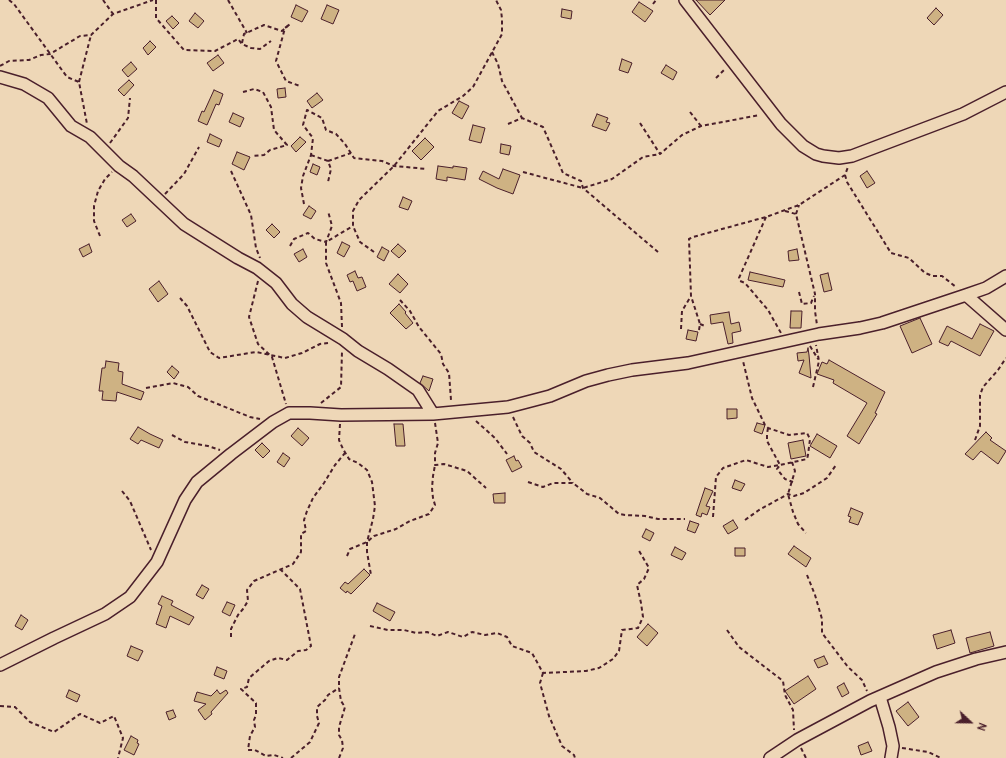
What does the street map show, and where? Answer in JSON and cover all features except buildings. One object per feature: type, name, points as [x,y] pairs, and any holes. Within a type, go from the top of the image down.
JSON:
[{"type":"street","points":[[685,0],[771,113],[802,146],[816,154],[832,158],[845,158],[852,156],[962,114],[1006,92]]},
{"type":"street","points":[[0,76],[24,84],[48,98],[71,126],[90,137],[119,166],[133,176],[184,224],[238,258],[257,268],[276,283],[300,312],[418,390],[433,414]]},
{"type":"street","points":[[0,665],[54,638],[95,620],[111,611],[130,597],[156,562],[190,491],[197,482],[273,422],[289,413],[341,415],[433,414],[508,407],[550,396],[586,381],[608,375],[688,362],[860,328],[986,288],[1006,276]]},
{"type":"street","points":[[966,295],[1006,330]]},
{"type":"street","points":[[770,758],[797,740],[875,699],[936,672],[976,659],[1006,652]]},
{"type":"street","points":[[875,699],[889,727],[893,746],[891,758]]},
{"type":"path","points":[[9,0],[14,4],[67,77],[79,82]]},
{"type":"path","points":[[103,0],[112,14]]},
{"type":"path","points":[[90,137],[79,82],[91,35],[112,14],[154,0],[156,18],[184,50],[215,51],[238,39],[242,44],[251,48],[260,49],[272,41]]},
{"type":"path","points":[[228,0],[247,33]]},
{"type":"path","points":[[374,252],[360,242],[353,226],[353,211],[360,200],[394,166],[438,111],[463,96],[473,87],[502,34],[501,10],[496,0]]},
{"type":"path","points":[[653,4],[656,0]]},
{"type":"path","points":[[242,44],[244,34],[264,25],[282,31],[290,24],[285,28],[276,62],[286,81],[300,86]]},
{"type":"path","points":[[0,66],[9,60],[29,60],[41,55],[50,54],[80,36],[91,35]]},
{"type":"path","points":[[492,51],[498,64],[502,81],[522,118],[543,127],[563,173],[581,181],[583,188]]},
{"type":"path","points":[[243,92],[254,89],[263,92],[271,107],[274,130],[287,144],[270,150],[264,155],[253,156]]},
{"type":"path","points":[[107,154],[110,142],[128,118],[130,98]]},
{"type":"path","points":[[304,204],[301,188],[303,176],[311,155],[313,138],[303,125],[307,110],[322,118],[326,130],[336,134],[354,158],[382,161],[394,166],[427,169]]},
{"type":"path","points":[[690,112],[701,126]]},
{"type":"path","points":[[583,188],[612,179],[643,157],[660,154],[682,135],[701,126],[771,113]]},
{"type":"path","points":[[508,124],[522,118]]},
{"type":"path","points":[[640,123],[660,154]]},
{"type":"path","points":[[161,202],[164,195],[184,174],[199,147]]},
{"type":"path","points":[[311,155],[328,161],[351,153]]},
{"type":"path","points":[[852,156],[845,175],[847,182],[891,253],[909,258],[928,275],[938,275],[946,278],[966,295]]},
{"type":"path","points":[[328,161],[331,169],[328,182]]},
{"type":"path","points":[[100,236],[94,221],[94,206],[98,192],[105,179],[119,166]]},
{"type":"path","points":[[231,171],[251,215],[256,248],[267,276]]},
{"type":"path","points":[[523,172],[583,188],[658,252]]},
{"type":"path","points":[[699,330],[700,324],[691,296],[689,239],[766,217],[799,205],[845,175]]},
{"type":"path","points":[[799,205],[796,214],[815,294],[814,336],[819,361],[813,387]]},
{"type":"path","points":[[310,413],[340,387],[343,340],[341,303],[326,263],[326,242],[332,226],[328,211]]},
{"type":"path","points":[[783,211],[796,214]]},
{"type":"path","points":[[766,217],[739,278],[740,281],[745,283],[768,310],[784,342]]},
{"type":"path","points":[[326,242],[353,226]]},
{"type":"path","points":[[290,246],[294,239],[308,233],[315,238],[326,242]]},
{"type":"path","points":[[257,268],[259,278],[249,317],[258,344],[272,357],[289,413]]},
{"type":"path","points":[[799,292],[802,304],[811,303],[815,294]]},
{"type":"path","points":[[681,328],[682,311],[691,296]]},
{"type":"path","points":[[180,298],[187,306],[210,352],[219,358],[256,352],[272,357],[284,358],[302,353],[320,344],[343,340]]},
{"type":"path","points":[[400,300],[410,311],[420,327],[441,354],[443,364],[449,373],[452,400],[467,411],[482,428],[495,438],[508,454]]},
{"type":"path","points":[[700,324],[705,326]]},
{"type":"path","points":[[814,336],[808,343],[819,361]]},
{"type":"path","points":[[713,517],[716,477],[723,468],[746,460],[768,467],[807,459],[810,439],[808,433],[789,435],[768,428],[765,425],[752,398],[741,352]]},
{"type":"path","points":[[975,440],[980,426],[980,395],[983,387],[1006,358]]},
{"type":"path","points":[[146,388],[173,383],[188,387],[198,396],[250,417],[273,422]]},
{"type":"path","points":[[508,407],[522,436],[530,443],[534,452],[561,469],[573,483],[587,494],[600,498],[619,514],[634,514],[658,520],[685,519]]},
{"type":"path","points":[[346,556],[350,549],[367,542],[374,536],[396,529],[410,521],[429,514],[435,505],[432,493],[438,443],[433,414]]},
{"type":"path","points":[[341,415],[339,440],[345,453],[348,459],[358,463],[368,470],[372,482],[375,506],[367,542],[367,552],[371,575]]},
{"type":"path","points":[[768,428],[767,441],[780,465]]},
{"type":"path","points":[[172,435],[185,442],[208,446],[231,454]]},
{"type":"path","points":[[230,637],[238,615],[248,601],[247,590],[254,581],[293,564],[301,552],[301,534],[306,531],[304,520],[310,504],[335,465],[345,453]]},
{"type":"path","points":[[792,462],[795,471],[793,482],[788,494],[798,524],[806,533]]},
{"type":"path","points":[[435,465],[444,464],[467,471],[486,488]]},
{"type":"path","points":[[780,465],[777,469],[782,476],[793,482]]},
{"type":"path","points":[[745,520],[759,510],[788,494],[794,496],[804,493],[827,478],[836,465]]},
{"type":"path","points":[[528,482],[543,487],[553,483],[573,483]]},
{"type":"path","points":[[122,491],[130,501],[156,562]]},
{"type":"path","points":[[543,673],[586,671],[599,668],[613,659],[619,650],[622,630],[638,628],[643,617],[642,603],[637,585],[644,579],[649,568],[638,549]]},
{"type":"path","points":[[280,569],[300,589],[310,646],[306,650],[298,651],[287,660],[278,658],[269,661],[249,678],[247,687],[241,689],[256,703],[256,715],[254,720],[255,727],[250,736],[248,750],[255,750],[266,756],[274,755],[283,758]]},
{"type":"path","points":[[807,575],[822,618],[822,633],[848,667],[862,680],[875,699]]},
{"type":"path","points":[[370,626],[388,630],[404,630],[416,633],[427,632],[437,636],[448,632],[463,636],[472,632],[485,635],[497,633],[507,637],[512,646],[532,653],[543,673],[540,683],[549,716],[562,746],[576,758]]},
{"type":"path","points":[[727,630],[739,647],[782,681],[785,696],[793,710],[793,726],[797,740]]},
{"type":"path","points":[[339,758],[343,748],[342,740],[339,735],[339,728],[345,707],[341,701],[339,677],[355,634]]},
{"type":"path","points":[[291,758],[310,742],[319,723],[317,707],[328,695],[339,688]]},
{"type":"path","points":[[0,706],[15,707],[30,722],[54,732],[80,714],[100,723],[114,716],[123,738],[118,758]]},
{"type":"path","points":[[893,746],[909,750],[928,752],[941,758]]}]
